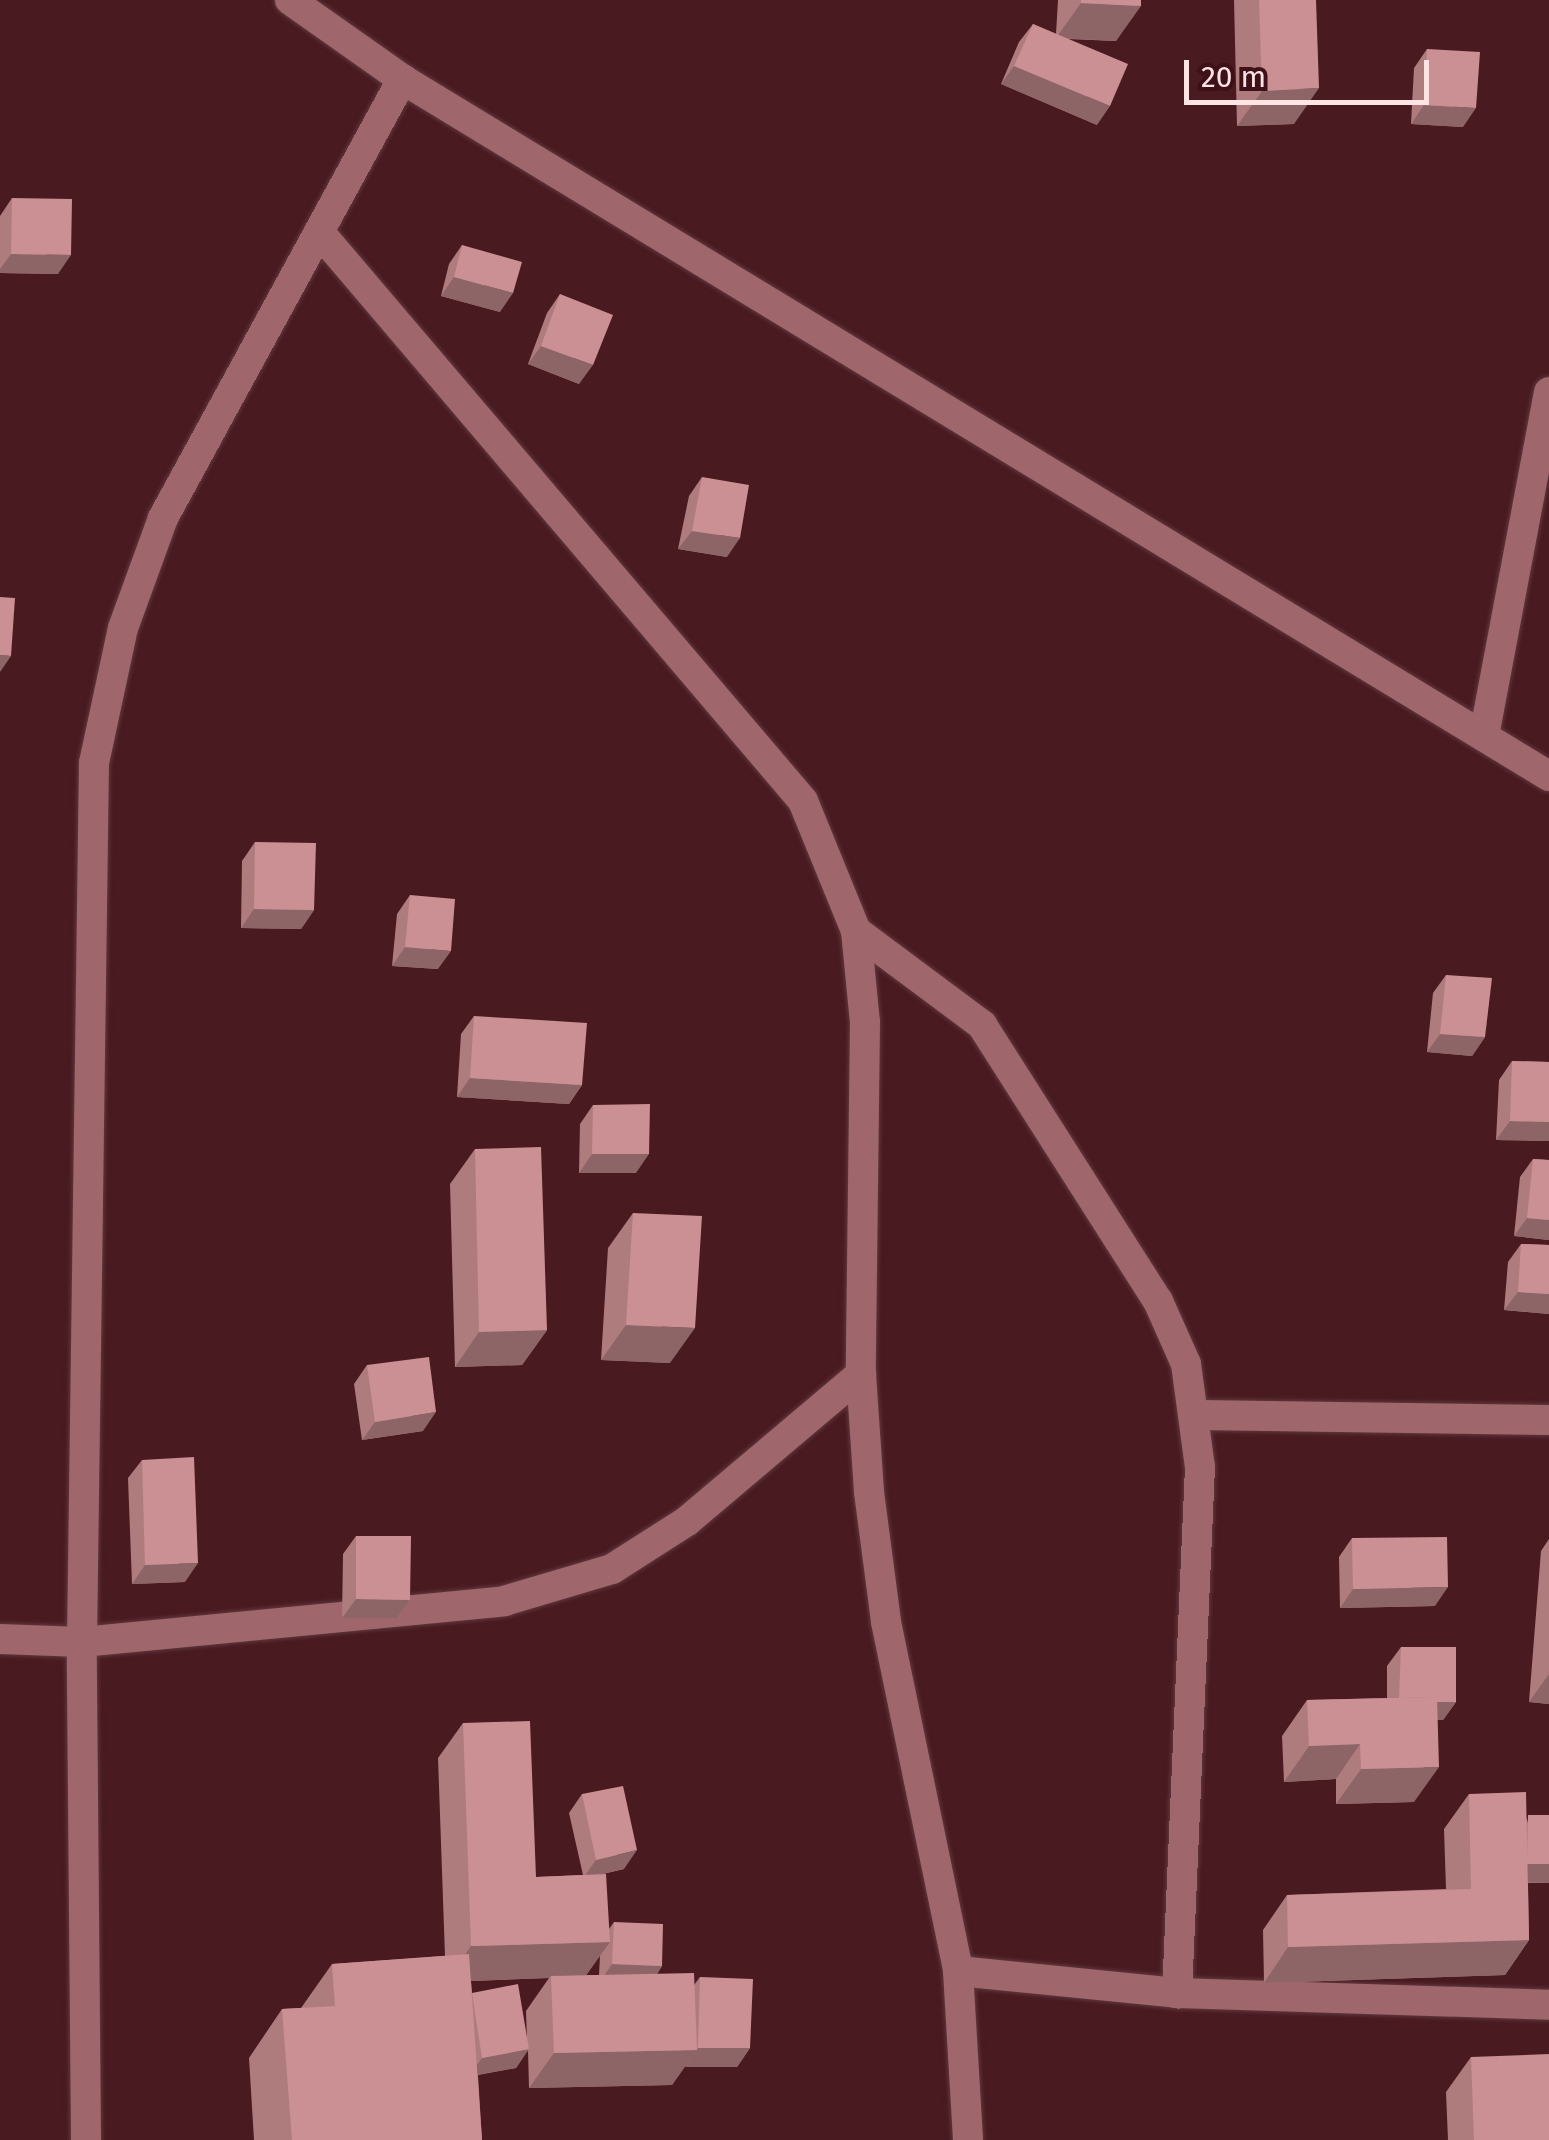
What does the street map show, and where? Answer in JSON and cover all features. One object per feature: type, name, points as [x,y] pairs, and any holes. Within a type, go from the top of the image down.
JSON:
[{"type":"street","points":[[290,0],[402,79],[1549,776]]},
{"type":"street","points":[[86,2140],[82,1642],[94,763],[123,628],[163,518],[402,79]]},
{"type":"street","points":[[321,234],[804,801],[856,931],[865,1022],[861,1374],[886,1622],[958,1972],[968,2140]]},
{"type":"street","points":[[1484,736],[1549,392]]},
{"type":"street","points":[[856,931],[982,1025],[1158,1300],[1186,1364],[1196,1414],[1200,1467],[1177,1993]]},
{"type":"street","points":[[0,1639],[82,1642],[504,1602],[612,1570],[687,1521],[861,1374]]},
{"type":"street","points":[[1196,1414],[1549,1420]]},
{"type":"street","points":[[958,1972],[1177,1993],[1549,2004]]},
{"type":"building","points":[[1141,0],[1141,6],[1081,3]]},
{"type":"building","points":[[1259,0],[1316,0],[1319,88],[1262,91]]},
{"type":"building","points":[[1033,24],[1128,64],[1110,106],[1014,66]]},
{"type":"building","points":[[1427,49],[1480,52],[1476,108],[1424,105]]},
{"type":"building","points":[[12,198],[72,199],[71,255],[11,254]]},
{"type":"building","points":[[462,245],[522,262],[513,293],[454,277]]},
{"type":"building","points":[[560,294],[613,315],[593,365],[541,346]]},
{"type":"building","points":[[702,477],[749,485],[740,538],[692,531]]},
{"type":"building","points":[[0,597],[15,598],[11,656],[0,655]]},
{"type":"building","points":[[255,842],[316,843],[314,910],[254,909]]},
{"type":"building","points":[[410,895],[455,899],[451,951],[405,947]]},
{"type":"building","points":[[1446,975],[1492,978],[1485,1037],[1440,1034]]},
{"type":"building","points":[[474,1016],[587,1023],[582,1085],[470,1078]]},
{"type":"building","points":[[1512,1061],[1549,1062],[1549,1122],[1510,1121]]},
{"type":"building","points":[[650,1104],[649,1154],[592,1154],[593,1105]]},
{"type":"building","points":[[541,1147],[547,1330],[479,1332],[475,1149]]},
{"type":"building","points":[[1533,1159],[1549,1160],[1549,1220],[1527,1218]]},
{"type":"building","points":[[633,1213],[702,1216],[695,1328],[626,1325]]},
{"type":"building","points":[[1521,1244],[1549,1245],[1549,1294],[1518,1292]]},
{"type":"building","points":[[429,1357],[436,1412],[375,1422],[367,1365]]},
{"type":"building","points":[[194,1457],[198,1563],[145,1565],[142,1460]]},
{"type":"building","points":[[356,1536],[411,1536],[410,1600],[356,1599]]},
{"type":"building","points":[[1447,1537],[1448,1587],[1353,1589],[1352,1538]]},
{"type":"building","points":[[1401,1647],[1456,1647],[1456,1702],[1437,1702],[1437,1697],[1399,1698]]},
{"type":"building","points":[[1437,1697],[1439,1767],[1361,1769],[1360,1744],[1309,1746],[1307,1700]]},
{"type":"building","points":[[530,1721],[536,1877],[606,1874],[610,1942],[471,1946],[463,1723]]},
{"type":"building","points":[[623,1786],[637,1850],[596,1860],[582,1794]]},
{"type":"building","points":[[1526,1792],[1529,1940],[1288,1947],[1287,1895],[1471,1889],[1469,1794]]},
{"type":"building","points":[[1528,1815],[1549,1815],[1549,1864],[1527,1864]]},
{"type":"building","points":[[614,1922],[663,1924],[662,1966],[612,1964]]},
{"type":"building","points":[[469,1954],[482,2140],[292,2140],[282,2009],[335,2006],[332,1964]]},
{"type":"building","points":[[694,1973],[697,2050],[554,2053],[551,1976]]},
{"type":"building","points":[[700,1977],[753,1979],[750,2048],[698,2048]]},
{"type":"building","points":[[518,1984],[529,2049],[482,2058],[472,1993]]},
{"type":"building","points":[[1549,2054],[1549,2140],[1474,2140],[1471,2057]]}]
